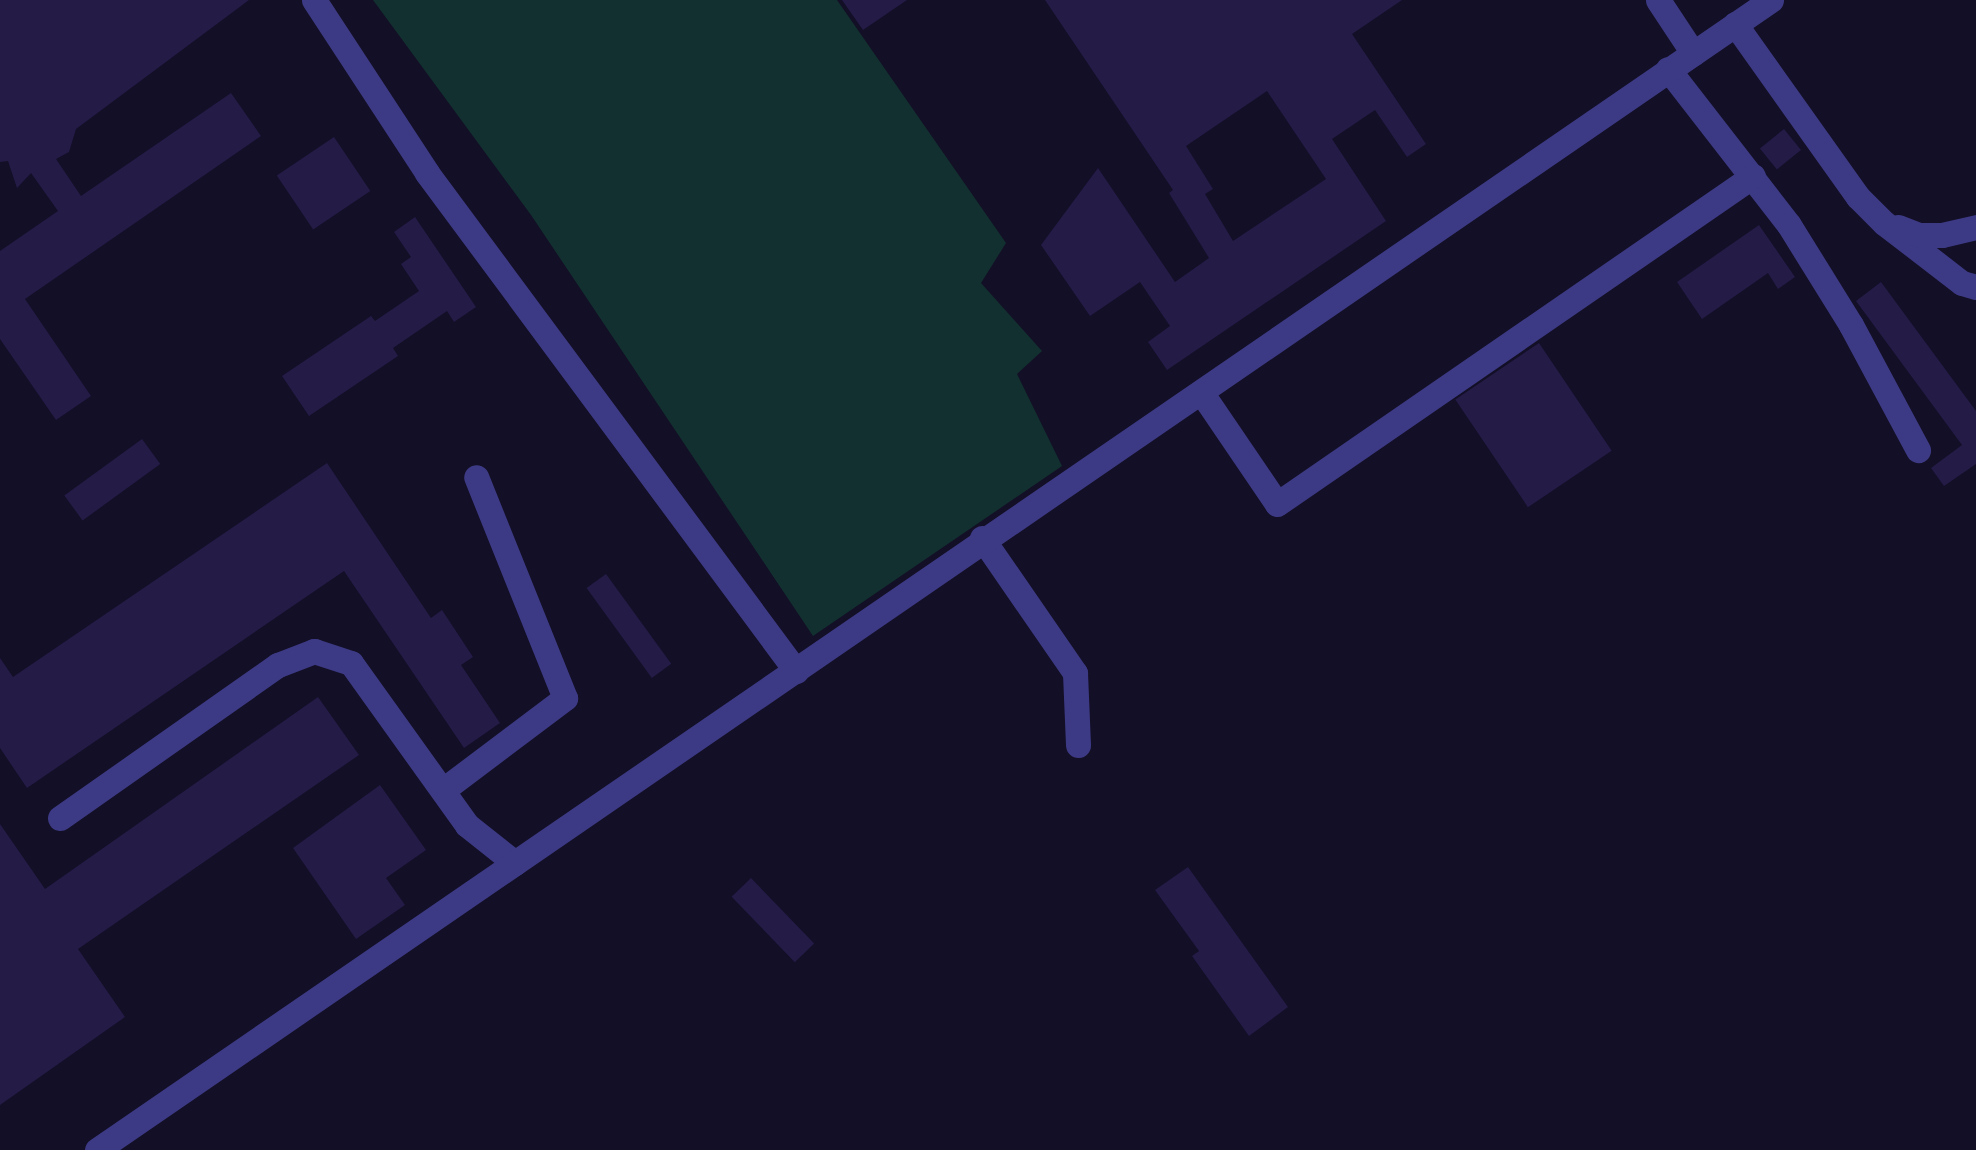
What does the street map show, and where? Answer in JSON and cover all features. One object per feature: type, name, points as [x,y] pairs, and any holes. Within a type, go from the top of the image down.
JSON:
[{"type":"street","points":[[314,0],[427,172],[796,672]]},
{"type":"street","points":[[1658,0],[1693,53]]},
{"type":"street","points":[[96,1150],[796,672],[982,538],[1771,0]]},
{"type":"street","points":[[1735,24],[1858,196],[1884,223],[1962,283],[1976,287]]},
{"type":"street","points":[[1668,69],[1753,176],[1851,325],[1918,450]]},
{"type":"street","points":[[1201,392],[1278,504],[1753,176]]},
{"type":"street","points":[[1884,223],[1919,234],[1976,227]]},
{"type":"street","points":[[443,790],[564,698],[476,477]]},
{"type":"street","points":[[982,538],[1076,673],[1080,697],[1078,746]]},
{"type":"street","points":[[60,818],[278,665],[314,652],[351,663],[467,825],[515,863]]},
{"type":"green space","points":[[373,0],[837,0],[1006,243],[981,283],[1042,351],[1017,374],[1062,466],[813,636],[531,215]]},
{"type":"building","points":[[0,0],[249,0],[76,129],[69,152],[56,159],[81,196],[231,93],[261,136],[25,299],[91,396],[56,420],[0,339],[0,251],[58,211],[31,173],[17,188],[8,161],[0,162]]},
{"type":"building","points":[[842,0],[907,0],[863,30]]},
{"type":"building","points":[[1045,0],[1402,0],[1352,34],[1426,144],[1407,157],[1375,110],[1332,139],[1386,221],[1167,370],[1148,342],[1170,326],[1140,282],[1090,316],[1041,245],[1098,168],[1175,282],[1209,258],[1169,193],[1173,190]],"holes":[[[1267,91],[1326,179],[1233,241],[1205,194],[1213,189],[1186,146]]]},
{"type":"building","points":[[1784,129],[1801,150],[1777,169],[1760,149]]},
{"type":"building","points":[[334,137],[370,191],[313,229],[277,176]]},
{"type":"building","points":[[415,217],[476,307],[454,322],[447,311],[393,348],[398,356],[309,416],[282,376],[371,316],[375,321],[419,291],[401,264],[411,257],[394,232]]},
{"type":"building","points":[[1759,225],[1795,277],[1778,289],[1768,273],[1702,319],[1677,282]]},
{"type":"building","points":[[1881,282],[1976,411],[1976,464],[1944,486],[1931,468],[1962,445],[1856,301]]},
{"type":"building","points":[[1539,343],[1612,451],[1528,507],[1455,399]]},
{"type":"building","points":[[142,439],[160,464],[83,521],[64,495]]},
{"type":"building","points":[[327,463],[431,618],[442,610],[473,657],[461,665],[500,723],[464,748],[344,571],[27,788],[0,748],[0,658],[13,677]]},
{"type":"building","points":[[606,574],[671,664],[652,678],[587,588]]},
{"type":"building","points":[[318,697],[359,755],[78,949],[125,1017],[0,1105],[0,824],[45,889]]},
{"type":"building","points":[[380,785],[426,850],[386,878],[405,905],[356,939],[293,848]]},
{"type":"building","points":[[1188,867],[1288,1007],[1249,1036],[1192,956],[1199,951],[1155,890]]},
{"type":"building","points":[[751,878],[814,943],[795,962],[732,897]]}]
